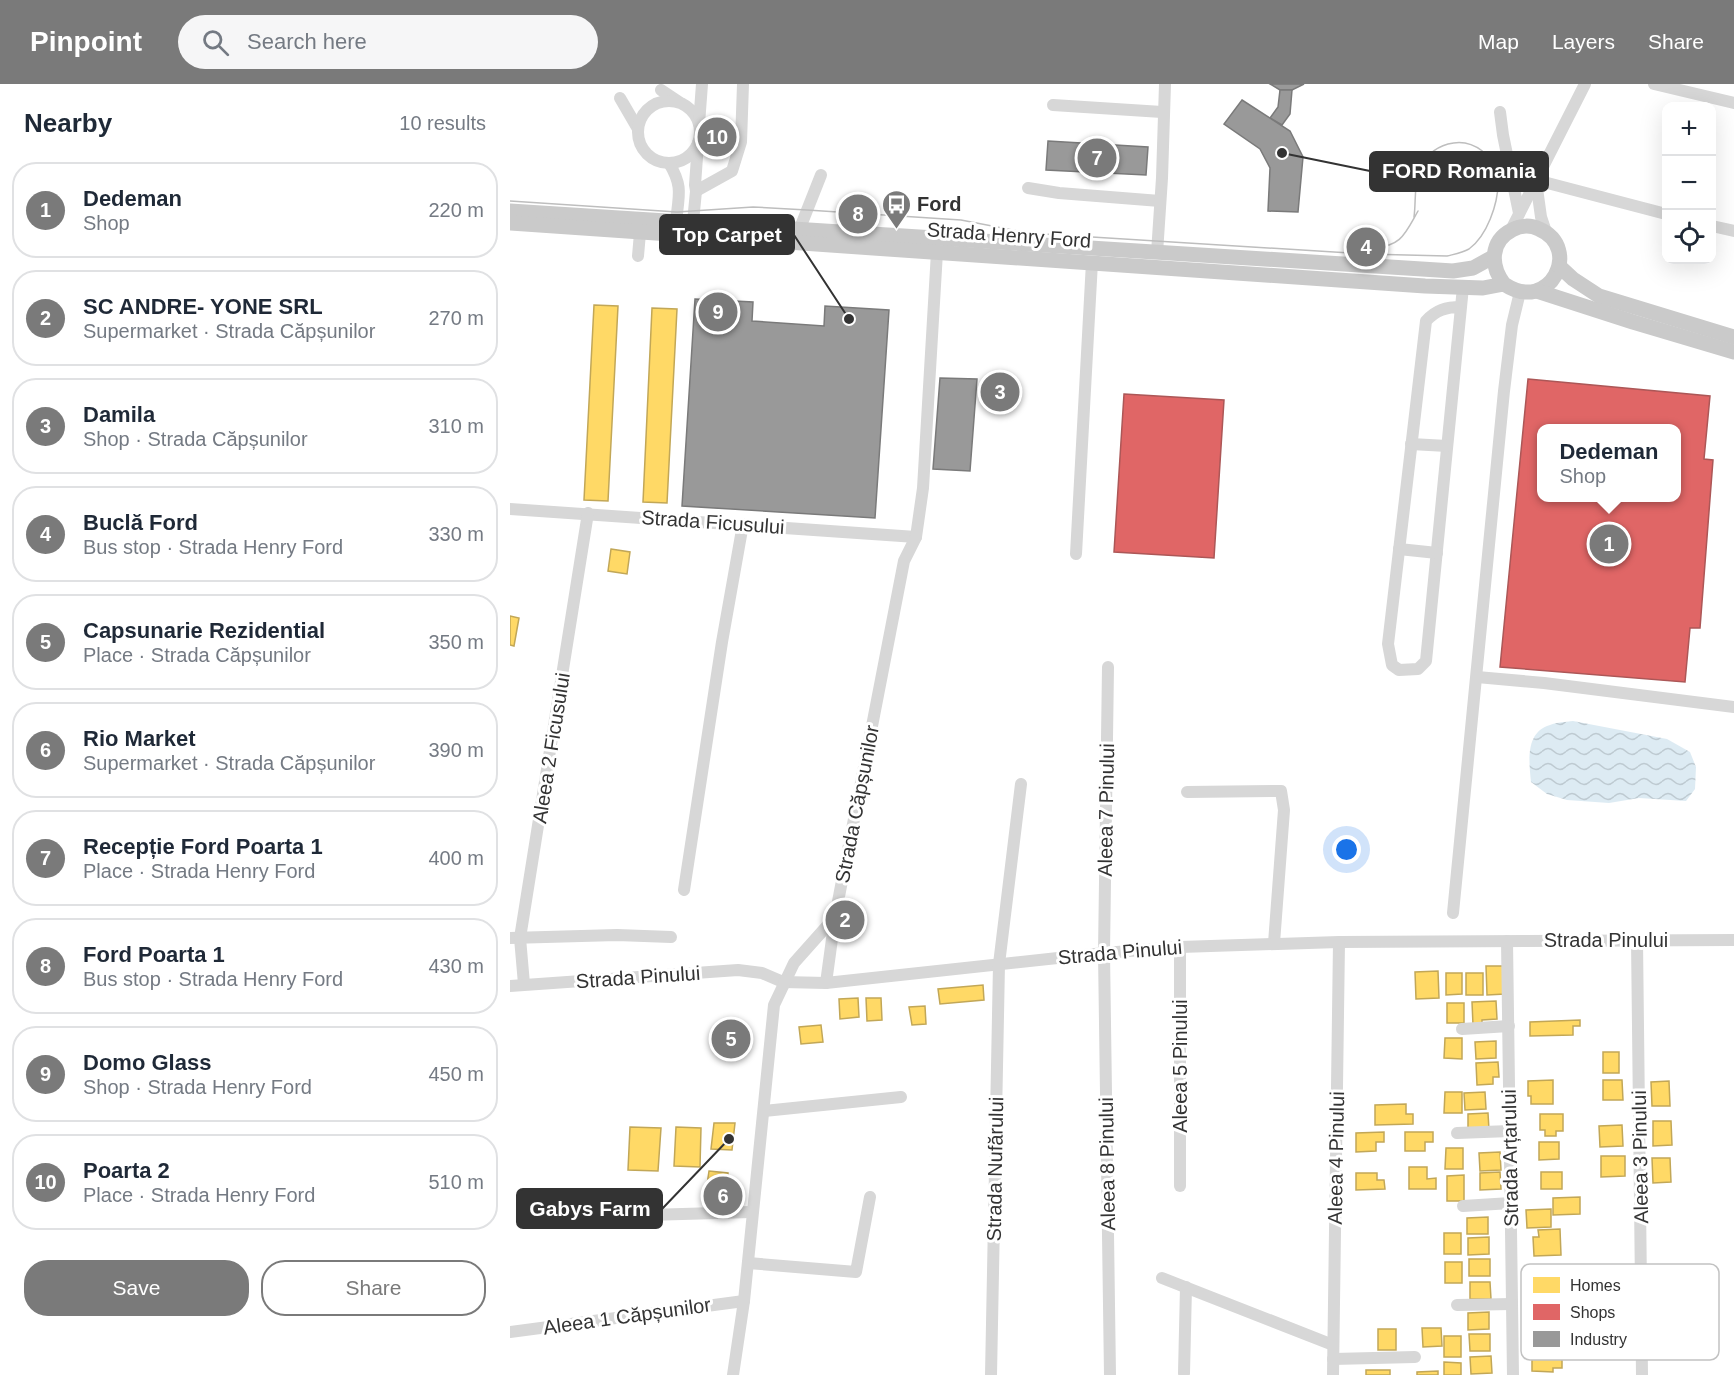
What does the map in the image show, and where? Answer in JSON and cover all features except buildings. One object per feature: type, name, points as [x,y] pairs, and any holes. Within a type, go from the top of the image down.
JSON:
[{"type":"main road","name":"Strada Henry Ford","points":[[510,211],[1453,271],[1473,268],[1493,257]]},
{"type":"main road","name":"Strada Henry Ford","points":[[510,223],[1463,287],[1483,288],[1504,284]]},
{"type":"main road","points":[[1537,291],[1552,282],[1560,266],[1558,247],[1546,232],[1527,226],[1511,230],[1499,242],[1493,257],[1494,267],[1504,284],[1520,292],[1537,291],[1734,352]]},
{"type":"main road","points":[[1560,266],[1573,279],[1599,296],[1734,337]]},
{"type":"street","points":[[693,222],[702,84]]},
{"type":"street","points":[[696,188],[732,171],[741,142],[743,84]]},
{"type":"street","points":[[1156,253],[1165,84]]},
{"type":"street","points":[[1511,230],[1585,84]]},
{"type":"street","points":[[1654,84],[1734,103]]},
{"type":"street","points":[[661,90],[682,105],[694,114],[699,134],[689,155],[682,160],[661,162],[647,155],[638,139],[638,129],[646,111],[654,105],[673,102],[682,105]]},
{"type":"street","points":[[620,98],[638,129]]},
{"type":"street","points":[[1053,105],[1162,112]]},
{"type":"street","points":[[1500,112],[1519,213]]},
{"type":"street","points":[[669,163],[680,186],[676,221]]},
{"type":"street","points":[[800,228],[821,175]]},
{"type":"street","points":[[1536,180],[1662,213]]},
{"type":"street","points":[[1536,180],[1539,207],[1546,232]]},
{"type":"street","points":[[1028,188],[1059,193],[1160,201]]},
{"type":"street","points":[[1716,227],[1734,231]]},
{"type":"street","points":[[638,256],[640,233]]},
{"type":"street","name":"Strada Căpșunilor","points":[[826,983],[835,917],[904,561],[916,537],[923,488],[937,252]]},
{"type":"street","points":[[1076,554],[1092,262]]},
{"type":"street","points":[[1461,307],[1448,307],[1435,313],[1426,321],[1388,644],[1392,665],[1399,670],[1418,669],[1426,661],[1463,287]]},
{"type":"street","points":[[1453,913],[1504,391],[1512,325],[1520,292]]},
{"type":"street","points":[[1411,444],[1447,447]]},
{"type":"street","name":"Strada Ficusului","points":[[510,509],[916,537]]},
{"type":"street","name":"Aleea 2 Ficusului","points":[[524,984],[515,938],[588,513]]},
{"type":"street","points":[[684,890],[722,642],[743,524]]},
{"type":"street","points":[[1399,549],[1437,553]]},
{"type":"street","name":"Aleea 7 Pinului","points":[[1104,953],[1108,667]]},
{"type":"street","points":[[1477,676],[1734,707]]},
{"type":"street","name":"Strada Nufărului","points":[[991,1375],[999,964],[1021,784]]},
{"type":"street","points":[[1187,792],[1281,791],[1284,810],[1274,943]]},
{"type":"street","points":[[733,1375],[744,1300],[751,1212],[774,1005],[794,963],[835,917]]},
{"type":"street","points":[[515,938],[617,935],[671,937]]},
{"type":"street","name":"Aleea 3 Pinului","points":[[1637,940],[1641,1264]]},
{"type":"street","name":"Strada Pinului","points":[[510,986],[738,970],[762,973],[783,982],[826,983],[1104,953],[1274,943],[1734,940]]},
{"type":"street","name":"Strada Arțarului","points":[[1508,941],[1513,1375]]},
{"type":"street","name":"Aleea 4 Pinului","points":[[1333,1375],[1339,942]]},
{"type":"street","name":"Aleea 5 Pinului","points":[[1180,947],[1180,1186]]},
{"type":"street","name":"Aleea 8 Pinului","points":[[1104,953],[1110,1375]]},
{"type":"street","points":[[1462,1029],[1509,1026]]},
{"type":"street","points":[[764,1111],[901,1097]]},
{"type":"street","points":[[1457,1133],[1510,1131]]},
{"type":"street","points":[[748,1263],[856,1272],[870,1197]]},
{"type":"street","points":[[1463,1206],[1511,1203]]},
{"type":"street","points":[[579,1217],[751,1212]]},
{"type":"street","points":[[1162,1278],[1333,1346]]},
{"type":"street","points":[[1184,1373],[1186,1287]]},
{"type":"street","name":"Aleea 1 Căpșunilor","points":[[510,1332],[744,1300]]},
{"type":"street","points":[[1457,1305],[1512,1304]]},
{"type":"street","points":[[1333,1359],[1415,1357]]},
{"type":"street","name":"Aleea 3 Pinului","points":[[1642,1360],[1642,1375]]},
{"type":"water","points":[[1573,721],[1667,739],[1690,752],[1696,767],[1695,789],[1686,801],[1639,798],[1609,803],[1567,800],[1547,794],[1531,782],[1530,749],[1532,741],[1542,729],[1556,723]]},
{"type":"tram line","points":[[510,201],[677,212],[753,207],[807,210],[961,220],[1028,233],[1366,254],[1447,256],[1469,249],[1481,236],[1490,219],[1498,183],[1497,173],[1488,157],[1475,146],[1466,143],[1448,144],[1434,151],[1424,162],[1417,176],[1414,217]]},
{"type":"tram line","points":[[1373,247],[1382,247],[1396,242],[1406,232],[1418,211]]},
{"type":"place","name":"Poarta 2","points":[[717,137]]},
{"type":"place","name":"FORD Romania","points":[[1282,153]]},
{"type":"place","name":"Recepție Ford Poarta 1","points":[[1097,158]]},
{"type":"place","name":"Ford Poarta 1","points":[[858,214]]},
{"type":"place","name":"Ford","points":[[896,230]]},
{"type":"place","name":"Buclă Ford","points":[[1366,247]]},
{"type":"place","name":"Domo Glass","points":[[718,312]]},
{"type":"place","name":"Top Carpet","points":[[849,319]]},
{"type":"place","name":"Damila","points":[[1000,392]]},
{"type":"place","name":"Dedeman","points":[[1609,544]]},
{"type":"place","name":"SC ANDRE- YONE SRL","points":[[845,920]]},
{"type":"place","name":"Capsunarie Rezidential","points":[[731,1039]]},
{"type":"place","name":"Gabys Farm","points":[[729,1139]]},
{"type":"place","name":"Rio Market","points":[[723,1196]]}]
